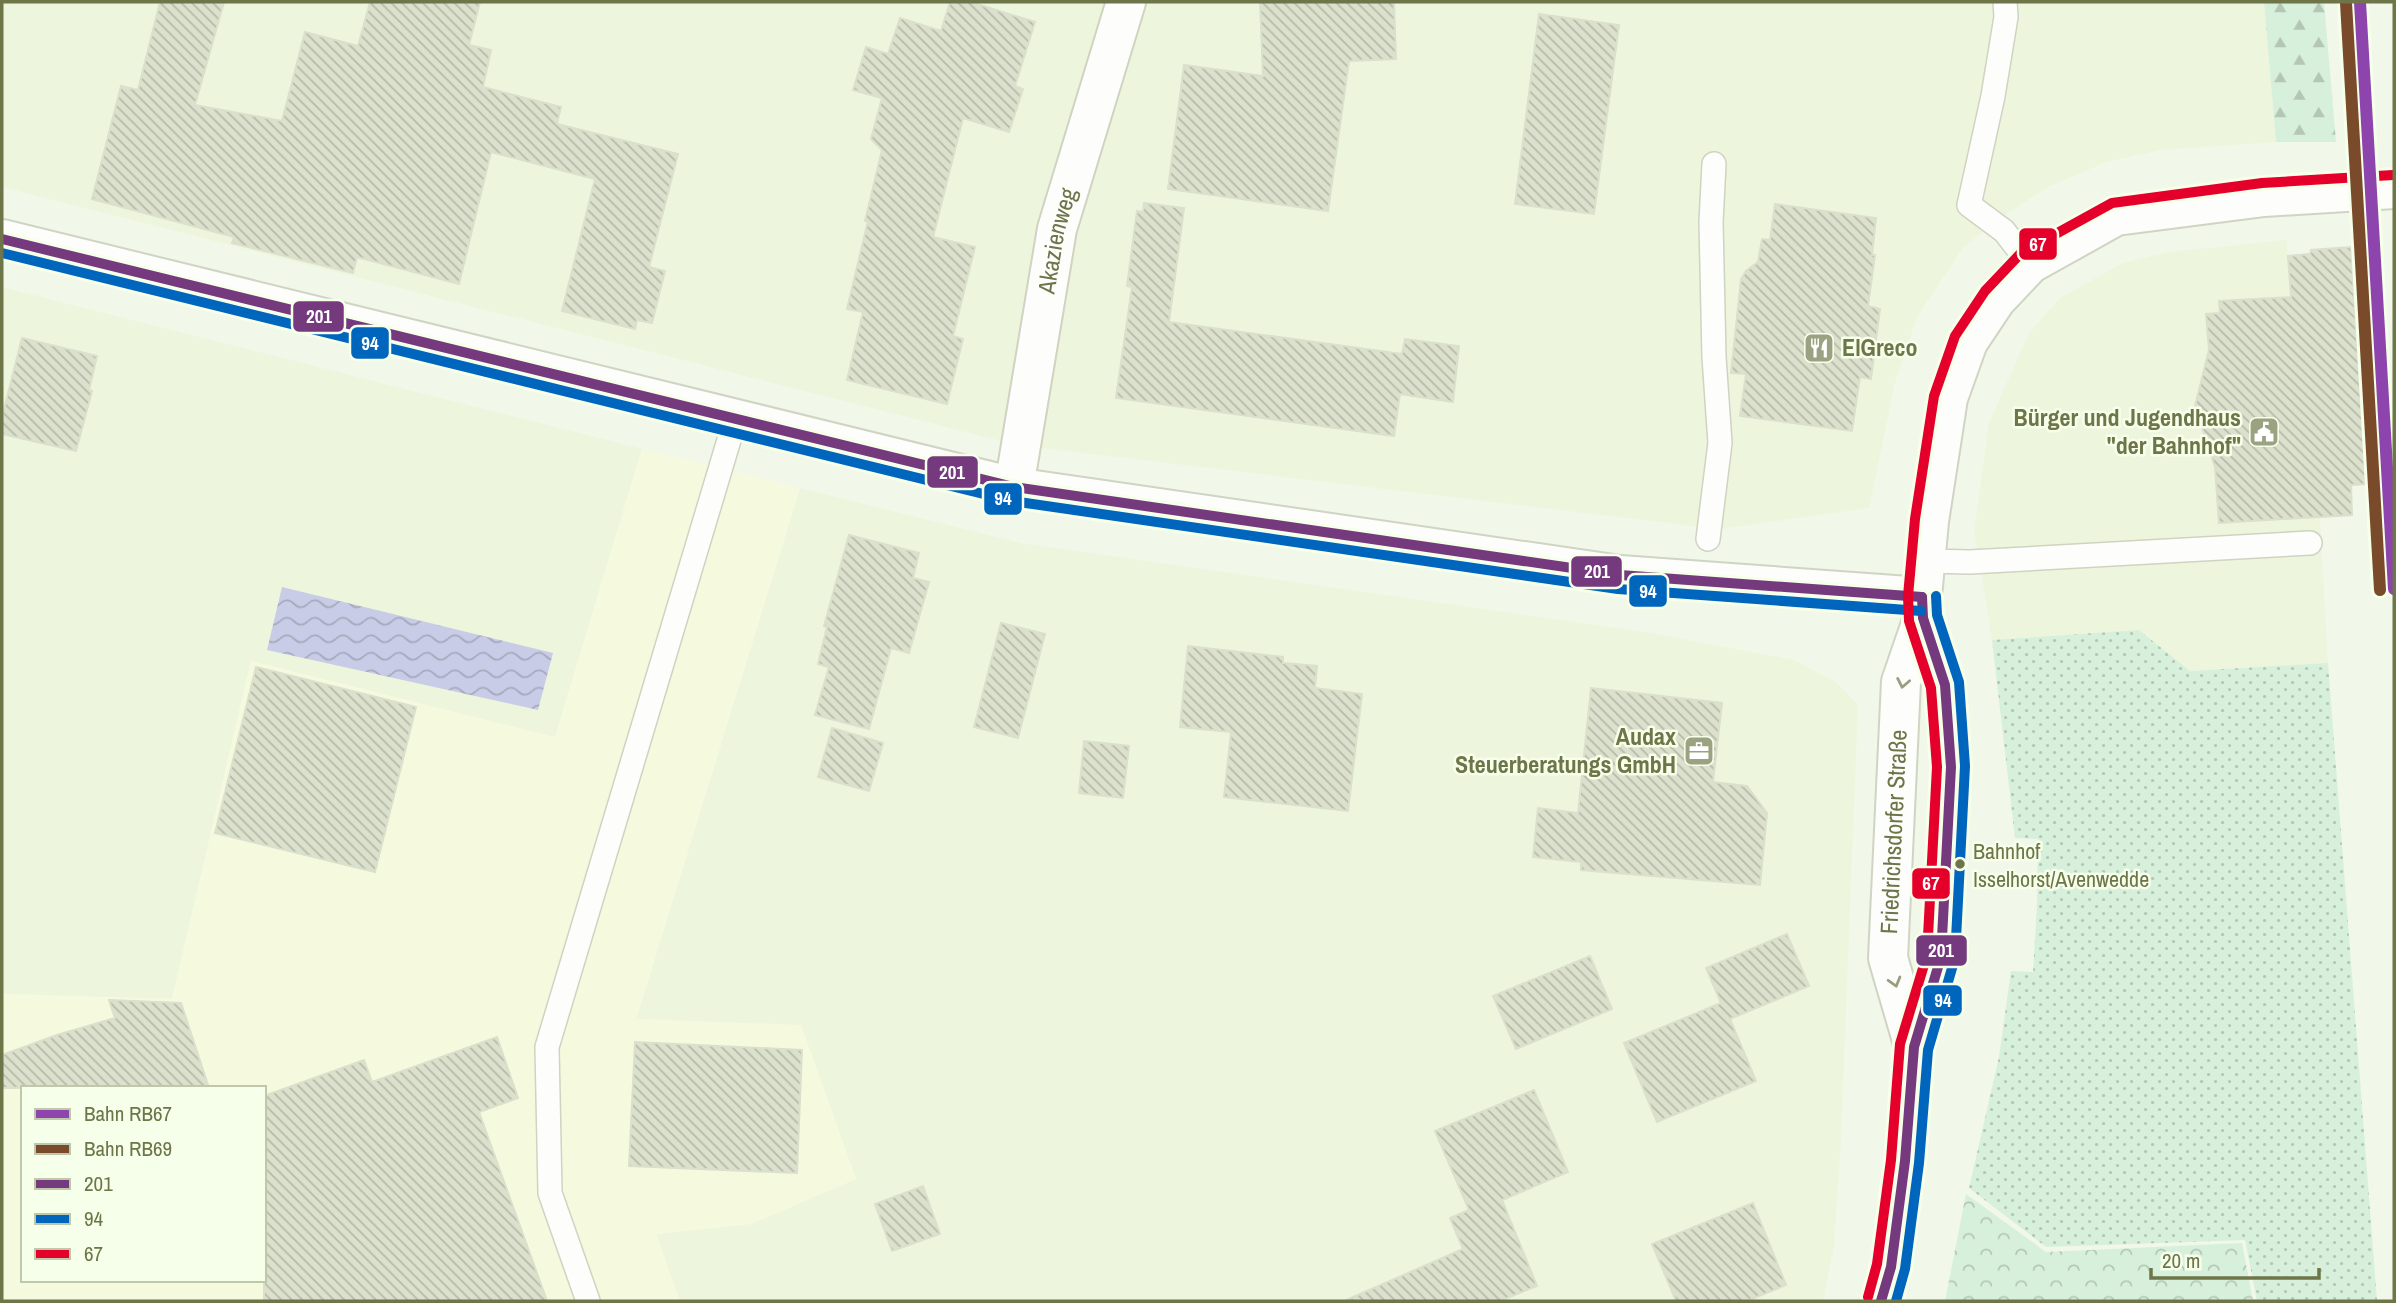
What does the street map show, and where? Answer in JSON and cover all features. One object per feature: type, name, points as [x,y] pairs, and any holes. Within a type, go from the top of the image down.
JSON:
[{"type":"street","name":"Akazienweg","points":[[1014,487],[1057,229],[1126,2]]},
{"type":"street","points":[[2,239],[1014,487],[1620,575],[1923,592],[1929,521],[1948,398],[1968,342],[1996,300],[2031,264],[2116,216],[2264,197],[2394,189]]},
{"type":"street","name":"Friedrichsdorfer Straße","points":[[1914,1047],[1888,958],[1901,682],[1923,592]]},
{"type":"street","name":"Friedrichsdorfer Straße","points":[[1881,1301],[1891,1267],[1905,1161],[1914,1047],[1941,957],[1951,768],[1945,685],[1923,592]]},
{"type":"lane","points":[[2005,2],[2006,17],[1993,96],[1969,205],[2004,231],[2031,264]]},
{"type":"lane","points":[[1708,538],[1720,443],[1714,357],[1711,222],[1714,164]]},
{"type":"lane","points":[[588,1301],[550,1194],[547,1047],[735,420]]},
{"type":"lane","points":[[1923,592],[1970,562],[2311,543]]},
{"type":"shaded area","points":[[2,2],[2264,2],[2276,142],[2161,150],[2106,162],[2048,187],[1994,222],[1962,249],[1917,317],[1895,383],[1869,508],[1718,529],[1017,445],[2,187]]},
{"type":"shaded area","points":[[2287,240],[2290,305],[2317,468],[2328,663],[2190,671],[2139,630],[1992,640],[1974,530],[1989,423],[2029,333],[2060,298],[2123,263],[2168,252]]},
{"type":"shaded area","points":[[2,287],[642,449],[555,738],[251,661],[172,999],[2,994]]},
{"type":"shaded area","points":[[642,449],[800,488],[636,1019],[801,1025],[856,1179],[751,1224],[656,1234],[680,1301],[2,1301],[2,994],[172,999],[251,661],[555,737]]},
{"type":"shaded area","points":[[800,488],[1021,543],[1645,632],[1794,660],[1836,682],[1858,705],[1841,1138],[1834,1246],[1823,1301],[680,1301],[655,1234],[751,1224],[856,1178],[636,1020]]},
{"type":"green space","points":[[2264,2],[2324,2],[2336,142],[2276,142]]},
{"type":"green space","points":[[2139,630],[2190,671],[2328,663],[2377,1301],[2257,1301],[2245,1240],[2046,1247],[1969,1188],[1999,1057],[2011,971],[2033,972],[2037,905],[2038,839],[2015,838],[1992,640]]},
{"type":"green space","points":[[1966,1194],[2046,1252],[2242,1243],[2253,1301],[1945,1301]]},
{"type":"water","points":[[282,587],[553,653],[538,710],[267,650]]},
{"type":"building","points":[[160,2],[224,2],[195,105],[282,121],[305,32],[358,46],[370,2],[480,2],[469,45],[491,50],[483,87],[561,107],[557,124],[678,154],[649,267],[665,271],[652,323],[637,320],[635,329],[562,311],[595,179],[491,152],[459,284],[357,257],[353,273],[232,243],[234,237],[92,199],[121,86],[138,90]]},
{"type":"building","points":[[950,2],[971,2],[1035,22],[1015,86],[1023,89],[1009,132],[963,118],[933,237],[975,247],[953,336],[963,339],[947,404],[847,380],[863,312],[847,309],[882,150],[871,139],[882,98],[853,90],[866,47],[888,54],[900,18],[941,31]]},
{"type":"building","points":[[1260,2],[1394,2],[1396,59],[1349,61],[1328,211],[1168,189],[1184,65],[1263,76]]},
{"type":"building","points":[[1539,14],[1619,25],[1594,214],[1515,204]]},
{"type":"building","points":[[1144,203],[1184,208],[1169,322],[1402,354],[1405,339],[1459,346],[1453,402],[1400,394],[1394,436],[1116,398],[1132,287],[1127,286],[1137,211],[1143,212]]},
{"type":"building","points":[[1775,204],[1876,218],[1872,255],[1875,255],[1868,306],[1880,309],[1871,379],[1860,377],[1852,431],[1740,416],[1746,374],[1731,373],[1741,279],[1746,271],[1758,262],[1762,239],[1770,240]]},
{"type":"building","points":[[2351,247],[2366,484],[2351,485],[2352,515],[2219,523],[2215,467],[2195,406],[2209,350],[2206,314],[2220,313],[2219,301],[2291,297],[2288,256],[2310,254],[2311,250]]},
{"type":"building","points":[[22,338],[97,356],[89,390],[92,391],[76,451],[2,434],[2,417]]},
{"type":"building","points":[[849,535],[919,553],[913,578],[929,582],[909,653],[891,648],[869,729],[815,715],[829,667],[818,664],[827,627],[824,626]]},
{"type":"building","points":[[1001,623],[1045,634],[1018,738],[974,727]]},
{"type":"building","points":[[1188,646],[1283,657],[1283,663],[1317,666],[1315,688],[1362,694],[1348,811],[1224,797],[1231,732],[1180,727]]},
{"type":"building","points":[[256,667],[416,707],[375,872],[215,833]]},
{"type":"building","points":[[1591,688],[1722,703],[1713,782],[1747,786],[1767,813],[1760,885],[1581,870],[1581,862],[1533,857],[1538,808],[1578,813]]},
{"type":"building","points":[[832,728],[883,743],[869,791],[818,777]]},
{"type":"building","points":[[1084,741],[1129,746],[1123,798],[1079,793]]},
{"type":"building","points":[[1787,934],[1809,986],[1730,1019],[1756,1081],[1657,1122],[1624,1043],[1721,1003],[1706,968]]},
{"type":"building","points":[[1590,956],[1612,1009],[1516,1049],[1493,996]]},
{"type":"building","points":[[109,1000],[181,1003],[208,1086],[2,1088],[2,1055],[115,1018]]},
{"type":"building","points":[[497,1037],[518,1098],[479,1112],[547,1301],[264,1301],[266,1095],[364,1060],[372,1082]]},
{"type":"building","points":[[635,1042],[802,1050],[797,1173],[629,1166]]},
{"type":"building","points":[[1534,1090],[1568,1172],[1502,1200],[1537,1286],[1500,1301],[1344,1301],[1463,1249],[1450,1218],[1469,1210],[1435,1131]]},
{"type":"building","points":[[923,1186],[940,1234],[892,1251],[875,1204]]},
{"type":"building","points":[[1753,1203],[1786,1285],[1747,1301],[1676,1301],[1652,1244]]},
{"type":"rail line","name":"RB67","points":[[2360,2],[2394,589]]},
{"type":"rail line","name":"RB69","points":[[2346,3],[2380,590]]},
{"type":"transit line","name":"67","points":[[1868,1297],[1877,1264],[1891,1160],[1900,1044],[1927,955],[1937,767],[1931,688],[1909,621],[1908,596],[1915,519],[1934,396],[1955,336],[1985,291],[2021,253],[2112,203],[2262,183],[2393,175]]},
{"type":"transit line","name":"201","points":[[2,239],[1014,487],[1620,575],[1922,597]]},
{"type":"transit line","name":"94","points":[[2,253],[1012,501],[1618,589],[1921,611]]},
{"type":"transit line","name":"94","points":[[1896,1301],[1905,1269],[1919,1163],[1928,1050],[1955,958],[1965,766],[1959,682],[1937,615],[1936,596]]},
{"type":"transit line","name":"201","points":[[1881,1301],[1891,1267],[1905,1161],[1914,1047],[1941,957],[1951,767],[1945,685],[1923,618],[1922,597]]},
{"type":"place","name":"ElGreco","points":[[1819,348]]},
{"type":"place","name":"Bürger und Jugendhaus \"der Bahnhof\"","points":[[2264,432]]},
{"type":"place","name":"Audax Steuerberatungs GmbH","points":[[1699,751]]},
{"type":"place","name":"Bahnhof Isselhorst/Avenwedde","points":[[1960,864]]}]
